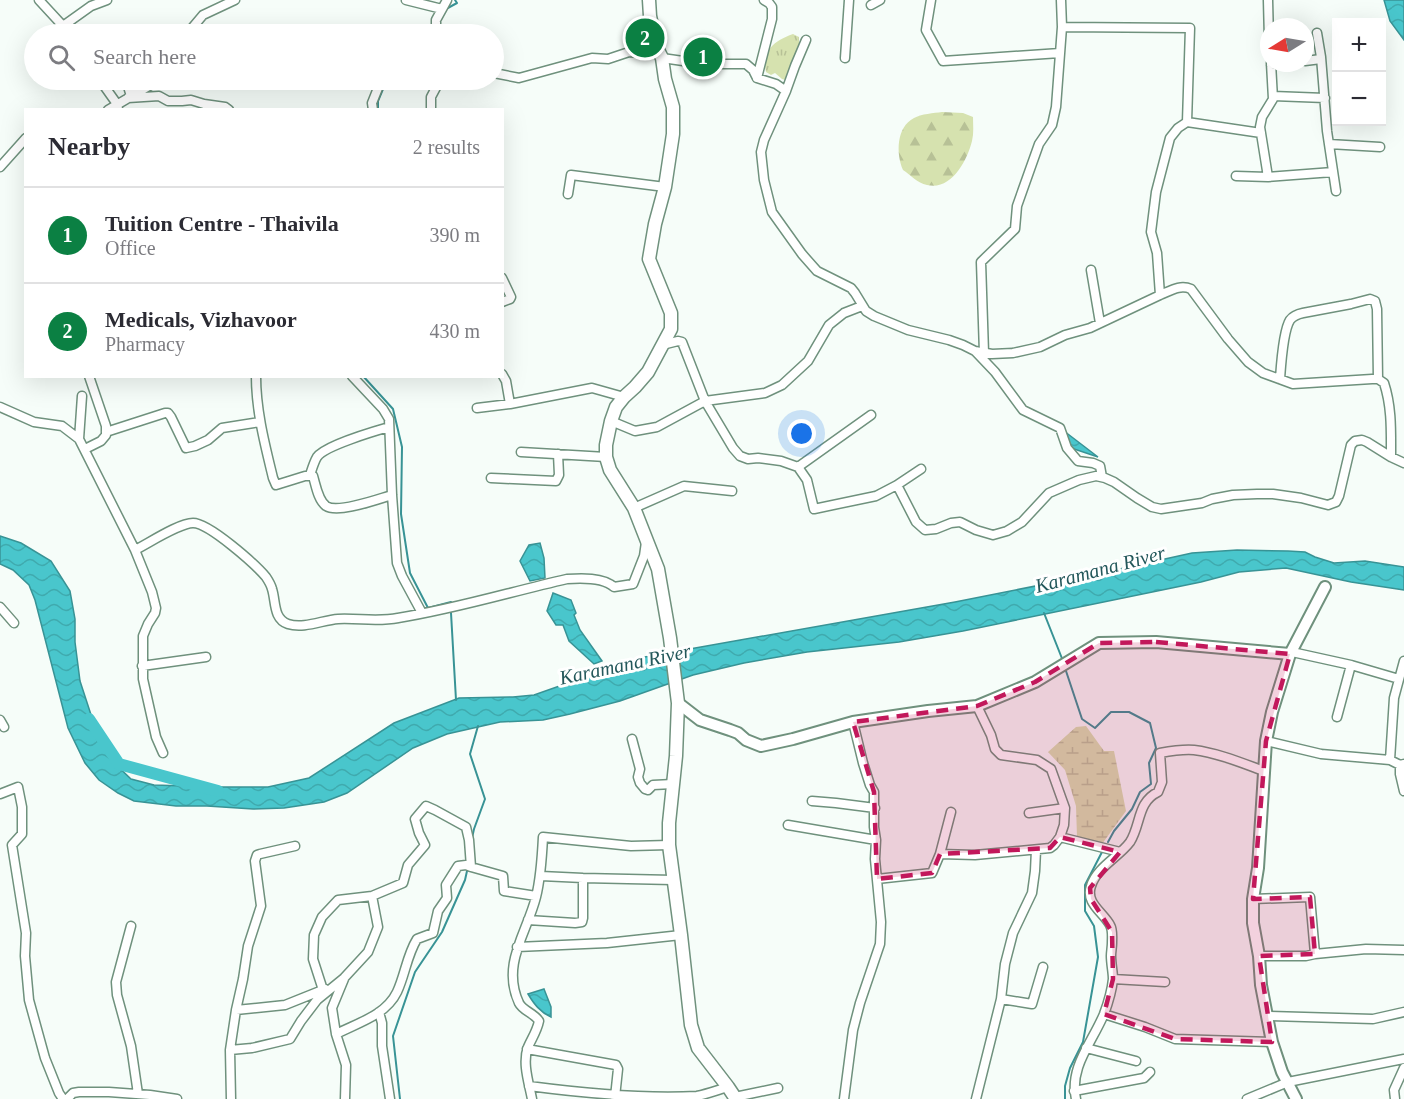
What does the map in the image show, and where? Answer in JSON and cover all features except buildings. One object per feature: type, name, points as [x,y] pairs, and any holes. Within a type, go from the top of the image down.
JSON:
[{"type":"main road","points":[[649,0],[656,46],[662,58],[665,80],[673,107],[673,134],[665,187],[649,259],[671,313],[671,329],[648,372],[616,407],[606,445],[606,457],[610,470],[634,508],[658,569],[678,703],[669,845],[691,1025],[698,1048],[733,1094]]},
{"type":"street","points":[[39,0],[61,24]]},
{"type":"street","points":[[66,24],[91,6],[107,0]]},
{"type":"street","points":[[195,24],[203,15],[235,0]]},
{"type":"street","points":[[406,0],[444,4],[436,24]]},
{"type":"street","points":[[757,78],[772,19],[772,8],[764,0]]},
{"type":"street","points":[[845,58],[849,0]]},
{"type":"street","points":[[871,5],[880,0]]},
{"type":"street","points":[[931,0],[926,30],[942,61],[1060,53]]},
{"type":"street","points":[[984,353],[981,262],[1015,229],[1017,206],[1039,144],[1052,125],[1056,107],[1062,27],[1061,0]]},
{"type":"street","points":[[1268,0],[1268,18]]},
{"type":"street","points":[[1062,27],[1190,28],[1187,122]]},
{"type":"street","points":[[1317,33],[1336,191]]},
{"type":"street","points":[[806,40],[764,140],[761,152],[764,180],[772,212],[809,263],[823,275],[851,288],[866,311],[908,330],[949,340],[975,351],[992,354],[1013,353],[1040,347],[1065,335],[1090,328],[1160,295],[1185,286],[1191,289],[1248,362],[1263,373],[1293,384],[1378,380],[1384,383],[1388,394],[1391,426],[1390,457]]},
{"type":"street","points":[[504,74],[519,78],[592,58],[608,59],[629,52],[642,53],[656,46]]},
{"type":"street","points":[[662,58],[704,64],[746,64],[757,78],[776,84],[786,91]]},
{"type":"street","points":[[1314,60],[1321,59]]},
{"type":"street","points":[[1268,177],[1260,127],[1262,117],[1273,96],[1272,72]]},
{"type":"street","points":[[107,90],[118,107],[141,90]]},
{"type":"street","points":[[128,90],[129,97]]},
{"type":"street","points":[[372,108],[377,90]]},
{"type":"street","points":[[431,108],[431,97],[435,90]]},
{"type":"street","points":[[129,97],[159,96],[168,100],[191,100],[226,108]]},
{"type":"street","points":[[1273,96],[1324,98]]},
{"type":"street","points":[[1160,295],[1157,253],[1151,232],[1156,192],[1170,138],[1187,122],[1261,133]]},
{"type":"street","points":[[0,167],[24,140]]},
{"type":"street","points":[[1329,144],[1380,147]]},
{"type":"street","points":[[1236,176],[1268,177],[1333,172]]},
{"type":"street","points":[[568,194],[571,175],[665,187]]},
{"type":"street","points":[[1091,270],[1100,322]]},
{"type":"street","points":[[504,283],[511,297],[510,300],[504,302]]},
{"type":"street","points":[[1280,379],[1285,338],[1290,320],[1298,314],[1370,299],[1375,300],[1377,309],[1378,380]]},
{"type":"street","points":[[611,421],[635,431],[657,427],[705,401],[765,393],[782,385],[808,361],[829,324],[844,313],[862,306]]},
{"type":"street","points":[[662,345],[682,342],[705,401],[740,456],[748,459],[781,461],[798,467],[807,480],[814,509],[876,496],[897,486],[921,469]]},
{"type":"street","points":[[975,351],[995,372],[1023,410],[1060,428],[1067,448],[1078,461],[1100,466],[1102,477]]},
{"type":"street","points":[[85,449],[105,438],[106,432],[106,426],[89,378]]},
{"type":"street","points":[[256,378],[260,422],[276,485],[310,475]]},
{"type":"street","points":[[354,378],[383,409],[389,419],[398,563],[402,576],[422,613]]},
{"type":"street","points":[[504,378],[510,404]]},
{"type":"street","points":[[477,408],[592,388],[624,397]]},
{"type":"street","points":[[79,439],[82,396]]},
{"type":"street","points":[[0,407],[34,422],[62,426],[79,439],[135,550],[156,608],[143,636],[142,666],[149,708],[156,737],[163,753]]},
{"type":"street","points":[[106,432],[168,413],[186,448],[190,448],[208,440],[222,428],[260,422]]},
{"type":"street","points":[[798,467],[871,415]]},
{"type":"street","points":[[310,475],[320,453],[389,427]]},
{"type":"street","points":[[897,486],[916,522],[925,530],[960,522],[993,535],[1007,531],[1022,522],[1049,493],[1079,480],[1096,476],[1114,482],[1152,507],[1161,509],[1202,503],[1233,495],[1257,494],[1301,498],[1330,505],[1336,502],[1339,496],[1351,445],[1355,441],[1362,440],[1404,463]]},
{"type":"street","points":[[521,452],[606,457]]},
{"type":"street","points":[[491,478],[556,481],[559,476],[558,454]]},
{"type":"street","points":[[310,475],[313,476],[321,500],[330,508],[350,507],[392,495]]},
{"type":"street","points":[[634,508],[684,486],[732,491]]},
{"type":"street","points":[[135,550],[181,526],[194,523],[203,525],[220,536],[267,578],[278,615],[284,622],[291,625],[337,619],[382,620],[446,609],[567,579],[609,582],[614,587],[633,584],[644,555],[647,539]]},
{"type":"street","points":[[1296,1099],[1277,1060],[1272,1042],[1261,985],[1253,923],[1253,899],[1258,867],[1266,741],[1272,712],[1291,653],[1325,587]]},
{"type":"street","points":[[0,607],[14,623]]},
{"type":"street","points":[[678,703],[700,720],[738,733],[746,740],[761,746],[853,722],[977,706],[1035,682],[1099,643],[1156,642],[1291,653],[1351,665],[1399,679]]},
{"type":"street","points":[[142,666],[206,657]]},
{"type":"street","points":[[1390,760],[1394,698],[1404,661]]},
{"type":"street","points":[[1337,717],[1351,665]]},
{"type":"street","points":[[977,706],[995,749],[1001,755],[1037,760],[1051,769],[1065,808],[1064,825],[1054,845],[1035,863]]},
{"type":"street","points":[[844,1099],[853,1030],[880,944],[881,922],[875,859],[874,792],[863,763],[853,722]]},
{"type":"street","points":[[632,739],[640,769],[638,777],[645,789],[648,790],[653,785],[673,784]]},
{"type":"street","points":[[1266,741],[1321,754],[1390,760],[1402,764],[1400,774],[1404,791]]},
{"type":"street","points":[[1149,1072],[1144,1078],[1075,1095],[1075,1074],[1104,1014],[1113,979],[1112,932],[1110,925],[1096,908],[1090,893],[1092,882],[1129,843],[1135,833],[1142,807],[1151,795],[1158,792],[1162,782],[1160,753],[1193,750],[1264,771]]},
{"type":"street","points":[[0,794],[18,787],[22,807],[22,834],[12,845],[26,933],[28,1000],[45,1058],[59,1093],[65,1099],[79,1092],[138,1094],[177,1099]]},
{"type":"street","points":[[812,801],[875,808]]},
{"type":"street","points":[[323,990],[313,959],[314,935],[322,917],[338,900],[372,896],[403,883],[408,865],[425,845],[415,819],[426,806],[465,827],[469,840],[471,867]]},
{"type":"street","points":[[1029,813],[1065,808]]},
{"type":"street","points":[[877,879],[932,873],[940,854],[951,812]]},
{"type":"street","points":[[788,825],[876,840]]},
{"type":"street","points":[[532,1099],[526,1065],[527,1049],[539,1021],[520,1005],[513,987],[513,965],[536,896],[543,837],[631,846],[669,845]]},
{"type":"street","points":[[1059,837],[1120,852]]},
{"type":"street","points":[[231,1099],[230,1050],[236,1010],[248,946],[261,906],[255,861],[257,855],[294,846]]},
{"type":"street","points":[[940,854],[975,855],[1050,848]]},
{"type":"street","points":[[976,1099],[1001,999],[1005,964],[1013,933],[1032,893],[1036,850]]},
{"type":"street","points":[[336,1034],[380,1012],[389,1004],[397,992],[412,947],[417,939],[433,933],[438,911],[447,898],[446,885],[458,866],[466,865],[502,876],[504,891],[536,896]]},
{"type":"street","points":[[540,876],[673,880]]},
{"type":"street","points":[[528,921],[582,922],[583,878]]},
{"type":"street","points":[[230,1050],[252,1048],[290,1039],[317,1000],[344,978],[368,952],[378,927],[372,896]]},
{"type":"street","points":[[1253,899],[1310,897],[1315,954]]},
{"type":"street","points":[[131,926],[117,982],[117,995],[131,1046],[138,1094]]},
{"type":"street","points":[[518,947],[607,944],[681,935]]},
{"type":"street","points":[[1259,956],[1306,956],[1366,949],[1404,950]]},
{"type":"street","points":[[1001,999],[1032,1004],[1043,967]]},
{"type":"street","points":[[236,1010],[285,1005],[323,990],[344,978]]},
{"type":"street","points":[[344,978],[332,1008],[336,1034],[346,1065],[345,1099]]},
{"type":"street","points":[[1113,979],[1166,982]]},
{"type":"street","points":[[380,1012],[382,1046],[390,1099]]},
{"type":"street","points":[[1267,1016],[1373,1019],[1404,1012]]},
{"type":"street","points":[[1104,1014],[1175,1039],[1272,1042]]},
{"type":"street","points":[[1086,1048],[1136,1061]]},
{"type":"street","points":[[527,1049],[616,1065],[618,1069],[615,1098]]},
{"type":"street","points":[[1250,1098],[1288,1082],[1404,1059]]},
{"type":"street","points":[[1395,1099],[1394,1090],[1404,1068]]},
{"type":"street","points":[[529,1086],[615,1098],[671,1099],[778,1088]]},
{"type":"highlighted area","points":[[1156,642],[1290,654],[1266,741],[1253,899],[1310,897],[1315,954],[1259,956],[1272,1042],[1175,1039],[1104,1014],[1113,979],[1112,932],[1091,899],[1090,888],[1120,852],[1060,837],[1050,848],[940,854],[932,873],[877,879],[874,792],[853,722],[977,706],[1035,682],[1099,643]]},
{"type":"green space","points":[[793,34],[799,37],[799,62],[796,77],[789,81],[775,73],[771,75],[766,72],[765,64],[771,47]]},
{"type":"green space","points":[[942,112],[963,113],[973,117],[973,138],[970,149],[957,173],[936,186],[927,185],[917,181],[903,170],[899,156],[899,141],[908,122],[924,115]]},
{"type":"green space","points":[[1086,726],[1104,751],[1114,751],[1126,811],[1102,844],[1077,837],[1076,806],[1065,770],[1048,752],[1076,727]]},
{"type":"water","points":[[1384,0],[1404,0],[1404,40],[1390,21]]},
{"type":"water","points":[[1064,431],[1098,457],[1068,447]]},
{"type":"water","points":[[0,536],[21,543],[51,561],[70,591],[75,619],[75,642],[80,681],[95,727],[109,758],[131,779],[154,785],[268,787],[309,778],[394,723],[459,698],[534,695],[639,658],[955,602],[1192,553],[1237,550],[1305,552],[1334,563],[1365,561],[1404,567],[1404,590],[1351,582],[1286,568],[1239,572],[1201,582],[963,631],[744,663],[693,675],[620,701],[570,714],[543,720],[500,722],[447,734],[413,748],[347,793],[324,802],[284,808],[253,809],[176,806],[134,801],[99,780],[85,763],[68,728],[35,600],[29,585],[13,570],[0,564]]},
{"type":"water","points":[[540,543],[544,558],[545,578],[530,581],[520,561],[529,545]]},
{"type":"water","points":[[553,593],[571,600],[580,630],[602,661],[594,664],[569,641],[563,625],[556,625],[547,611]]},
{"type":"water","points":[[544,989],[551,1007],[551,1017],[538,1007],[528,994]]},
{"type":"waterway","points":[[446,9],[457,3],[455,0]]},
{"type":"waterway","points":[[378,108],[383,90]]},
{"type":"waterway","points":[[365,378],[393,409],[402,447],[401,514],[410,573],[428,608],[451,602]]},
{"type":"waterway","points":[[451,613],[456,700]]},
{"type":"waterway","points":[[1044,613],[1063,661]]},
{"type":"waterway","points":[[1065,668],[1082,719],[1095,728],[1111,712],[1129,712],[1150,723],[1156,748],[1149,763],[1151,784],[1140,792],[1132,809],[1108,842]]},
{"type":"waterway","name":"Karamana River","points":[[89,719],[119,764],[218,791]]},
{"type":"waterway","points":[[472,838],[485,799],[470,754],[478,726]]},
{"type":"waterway","points":[[1065,1099],[1065,1086],[1070,1068],[1083,1042],[1098,957],[1094,926],[1085,911],[1085,885],[1102,852]]},
{"type":"waterway","points":[[400,1099],[393,1036],[415,972],[442,932],[467,871]]},
{"type":"place","name":"Medicals, Vizhavoor","points":[[645,38]]},
{"type":"place","name":"Tuition Centre - Thaivila","points":[[703,57]]}]
